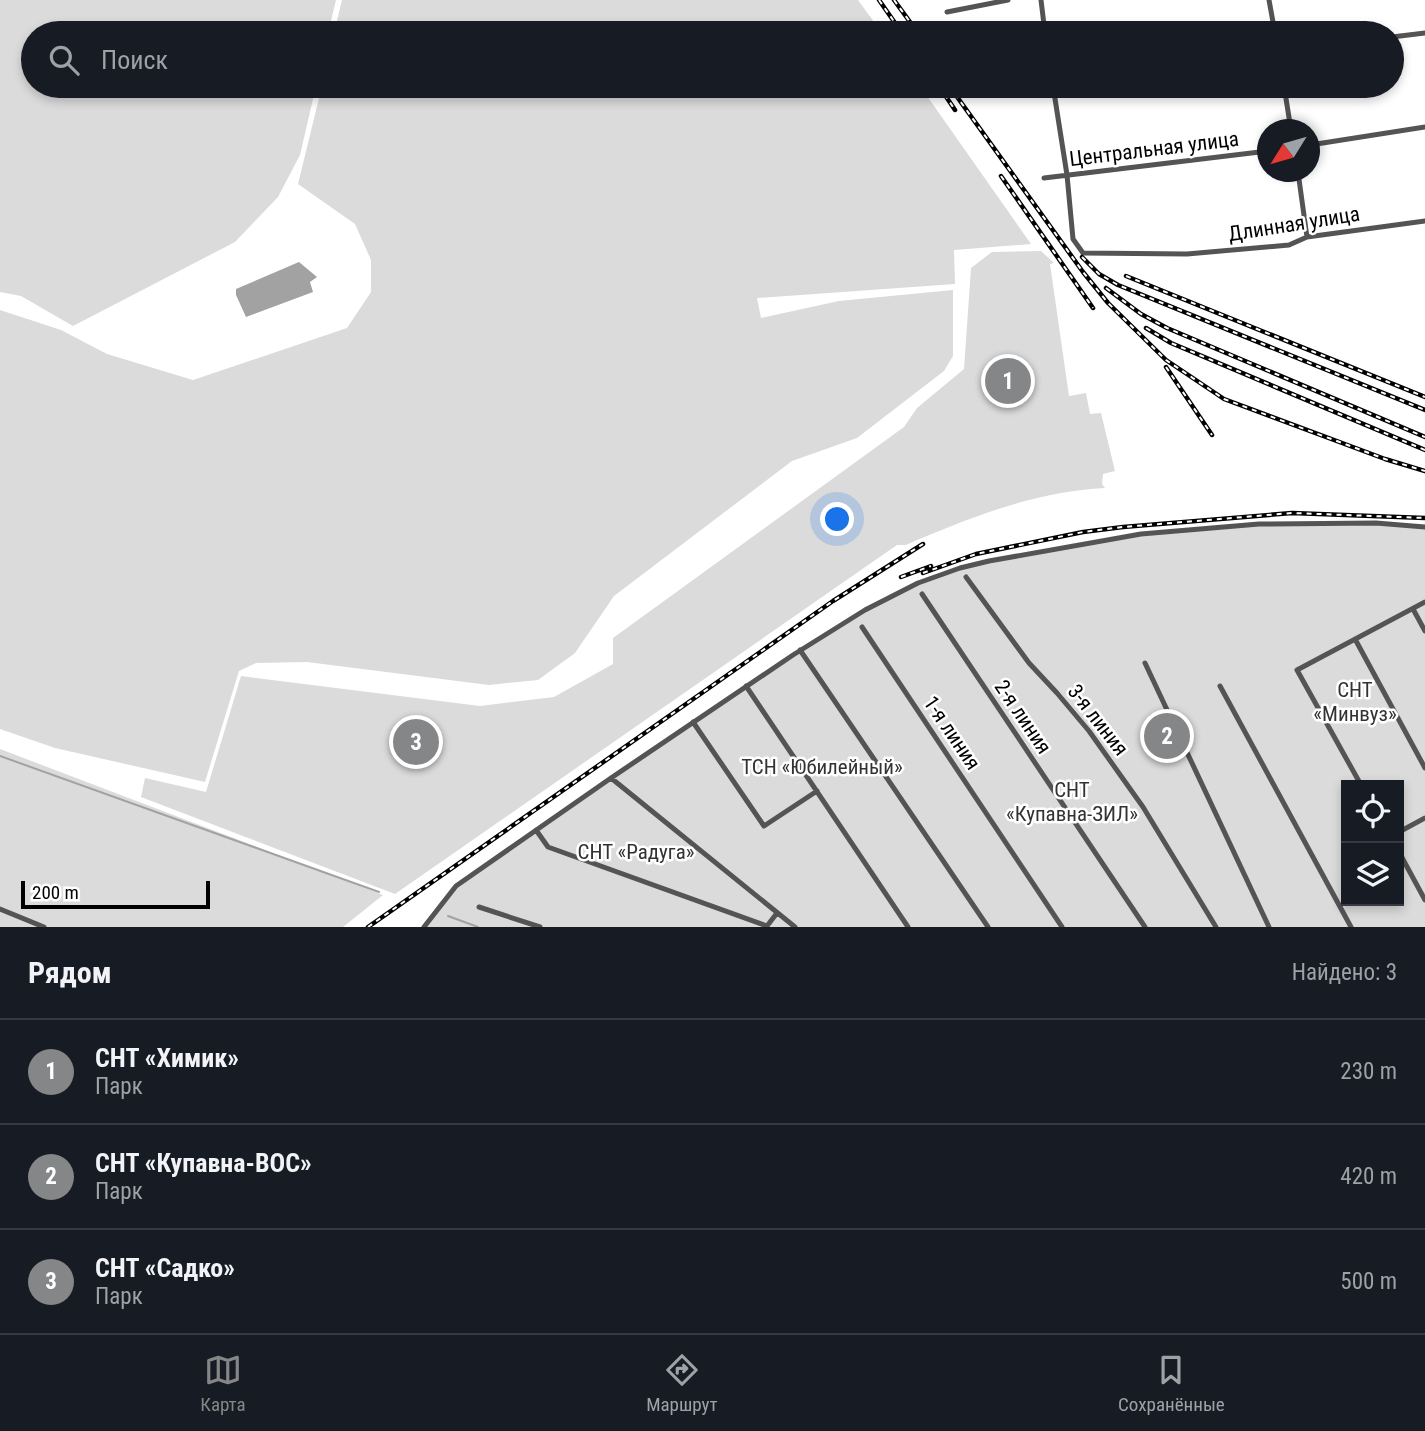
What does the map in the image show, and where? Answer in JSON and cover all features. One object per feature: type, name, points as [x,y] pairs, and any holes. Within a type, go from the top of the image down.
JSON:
[{"type":"street","points":[[947,12],[1008,0]]},
{"type":"street","points":[[1041,0],[1044,21]]},
{"type":"street","points":[[1269,0],[1273,21]]},
{"type":"street","points":[[1404,36],[1425,33]]},
{"type":"street","points":[[1055,98],[1067,175]]},
{"type":"street","points":[[1286,98],[1289,119]]},
{"type":"street","points":[[1320,143],[1425,127]]},
{"type":"street","name":"Центральная улица","points":[[1044,178],[1257,152]]},
{"type":"street","name":"Длинная улица","points":[[1067,175],[1073,239],[1083,253],[1187,254],[1289,245],[1307,237],[1425,220]]},
{"type":"street","points":[[1299,182],[1307,237]]},
{"type":"street","points":[[1393,226],[1395,234]]},
{"type":"street","points":[[424,927],[456,886],[611,778],[800,650],[865,610],[918,583],[989,561],[1141,534],[1259,524],[1377,523],[1425,527]]},
{"type":"street","name":"3-я линия","points":[[966,577],[1028,663],[1058,693],[1089,731],[1135,796],[1216,927]]},
{"type":"street","name":"2-я линия","points":[[922,594],[1145,927]]},
{"type":"street","points":[[1358,780],[1297,670],[1425,602]]},
{"type":"street","points":[[1413,609],[1425,631]]},
{"type":"street","name":"1-я линия","points":[[862,626],[1062,927]]},
{"type":"street","points":[[1355,639],[1425,768]]},
{"type":"street","points":[[800,650],[988,927]]},
{"type":"street","points":[[1145,663],[1269,927]]},
{"type":"street","points":[[746,686],[908,927]]},
{"type":"street","points":[[1220,686],[1351,927]]},
{"type":"street","points":[[693,722],[764,826],[817,791]]},
{"type":"street","points":[[611,778],[795,927]]},
{"type":"street","points":[[1404,829],[1425,818]]},
{"type":"street","points":[[536,831],[548,847],[766,926],[778,913]]},
{"type":"street","points":[[1404,861],[1425,900]]},
{"type":"street","points":[[479,907],[540,927]]},
{"type":"street","points":[[0,909],[44,927]]},
{"type":"green space","points":[[0,0],[336,0],[331,21],[21,21],[21,98],[313,98],[300,155],[278,197],[235,242],[73,326],[21,296],[0,292]]},
{"type":"green space","points":[[342,0],[858,0],[873,21],[337,21]]},
{"type":"green space","points":[[319,98],[928,98],[1031,244],[954,250],[955,284],[757,298],[761,318],[839,301],[953,290],[953,356],[944,371],[857,438],[792,461],[614,596],[575,653],[538,680],[489,685],[307,662],[256,663],[239,671],[205,782],[55,748],[0,729],[0,310],[61,330],[107,354],[193,380],[347,328],[371,292],[371,260],[355,224],[298,184]]},
{"type":"green space","points":[[1041,251],[1054,263],[1050,264],[1069,396],[1086,393],[1090,414],[1101,413],[1115,471],[1103,474],[1102,484],[1105,488],[1078,490],[1028,500],[954,525],[906,545],[897,545],[395,894],[141,797],[145,778],[206,792],[241,676],[480,706],[554,697],[613,664],[613,638],[904,427],[917,408],[964,369],[971,268],[992,252]]},
{"type":"green space","points":[[1376,523],[1425,527],[1425,927],[424,927],[456,886],[611,778],[865,610],[918,583],[960,568],[1141,534],[1259,524]]},
{"type":"green space","points":[[0,749],[383,895],[343,927],[0,927]]},
{"type":"shaded area","points":[[299,262],[317,277],[310,282],[313,292],[246,317],[236,289]]},
{"type":"waterway","points":[[0,756],[379,892]]},
{"type":"waterway","points":[[448,916],[478,927]]},
{"type":"railway","points":[[879,0],[894,21]]},
{"type":"railway","points":[[894,0],[909,21]]},
{"type":"railway","points":[[947,98],[955,110]]},
{"type":"railway","points":[[958,98],[1083,272],[1108,303],[1166,360],[1224,399],[1385,459],[1425,471]]},
{"type":"railway","points":[[1001,176],[1093,308]]},
{"type":"railway","points":[[1082,257],[1099,274],[1118,285],[1425,410]]},
{"type":"railway","points":[[1126,276],[1425,397]]},
{"type":"railway","points":[[1106,288],[1141,314],[1167,328],[1425,437]]},
{"type":"railway","points":[[1146,328],[1171,343],[1425,450]]},
{"type":"railway","points":[[1166,367],[1212,435]]},
{"type":"railway","points":[[923,573],[976,554],[1083,532],[1123,527],[1292,513],[1425,518]]},
{"type":"railway","points":[[368,927],[833,601],[923,544]]},
{"type":"railway","points":[[901,577],[931,566]]},
{"type":"place","name":"СНТ «Химик»","points":[[1008,381]]},
{"type":"place","name":"СНТ «Купавна-ВОС»","points":[[1167,736]]},
{"type":"place","name":"СНТ «Садко»","points":[[416,742]]},
{"type":"park label","name":"СНТ «Минвуз»","points":[[1355,702]]},
{"type":"park label","name":"ТСН «Юбилейный»","points":[[822,767]]},
{"type":"park label","name":"СНТ «Купавна-ЗИЛ»","points":[[1072,802]]},
{"type":"park label","name":"СНТ «Радуга»","points":[[636,852]]}]
